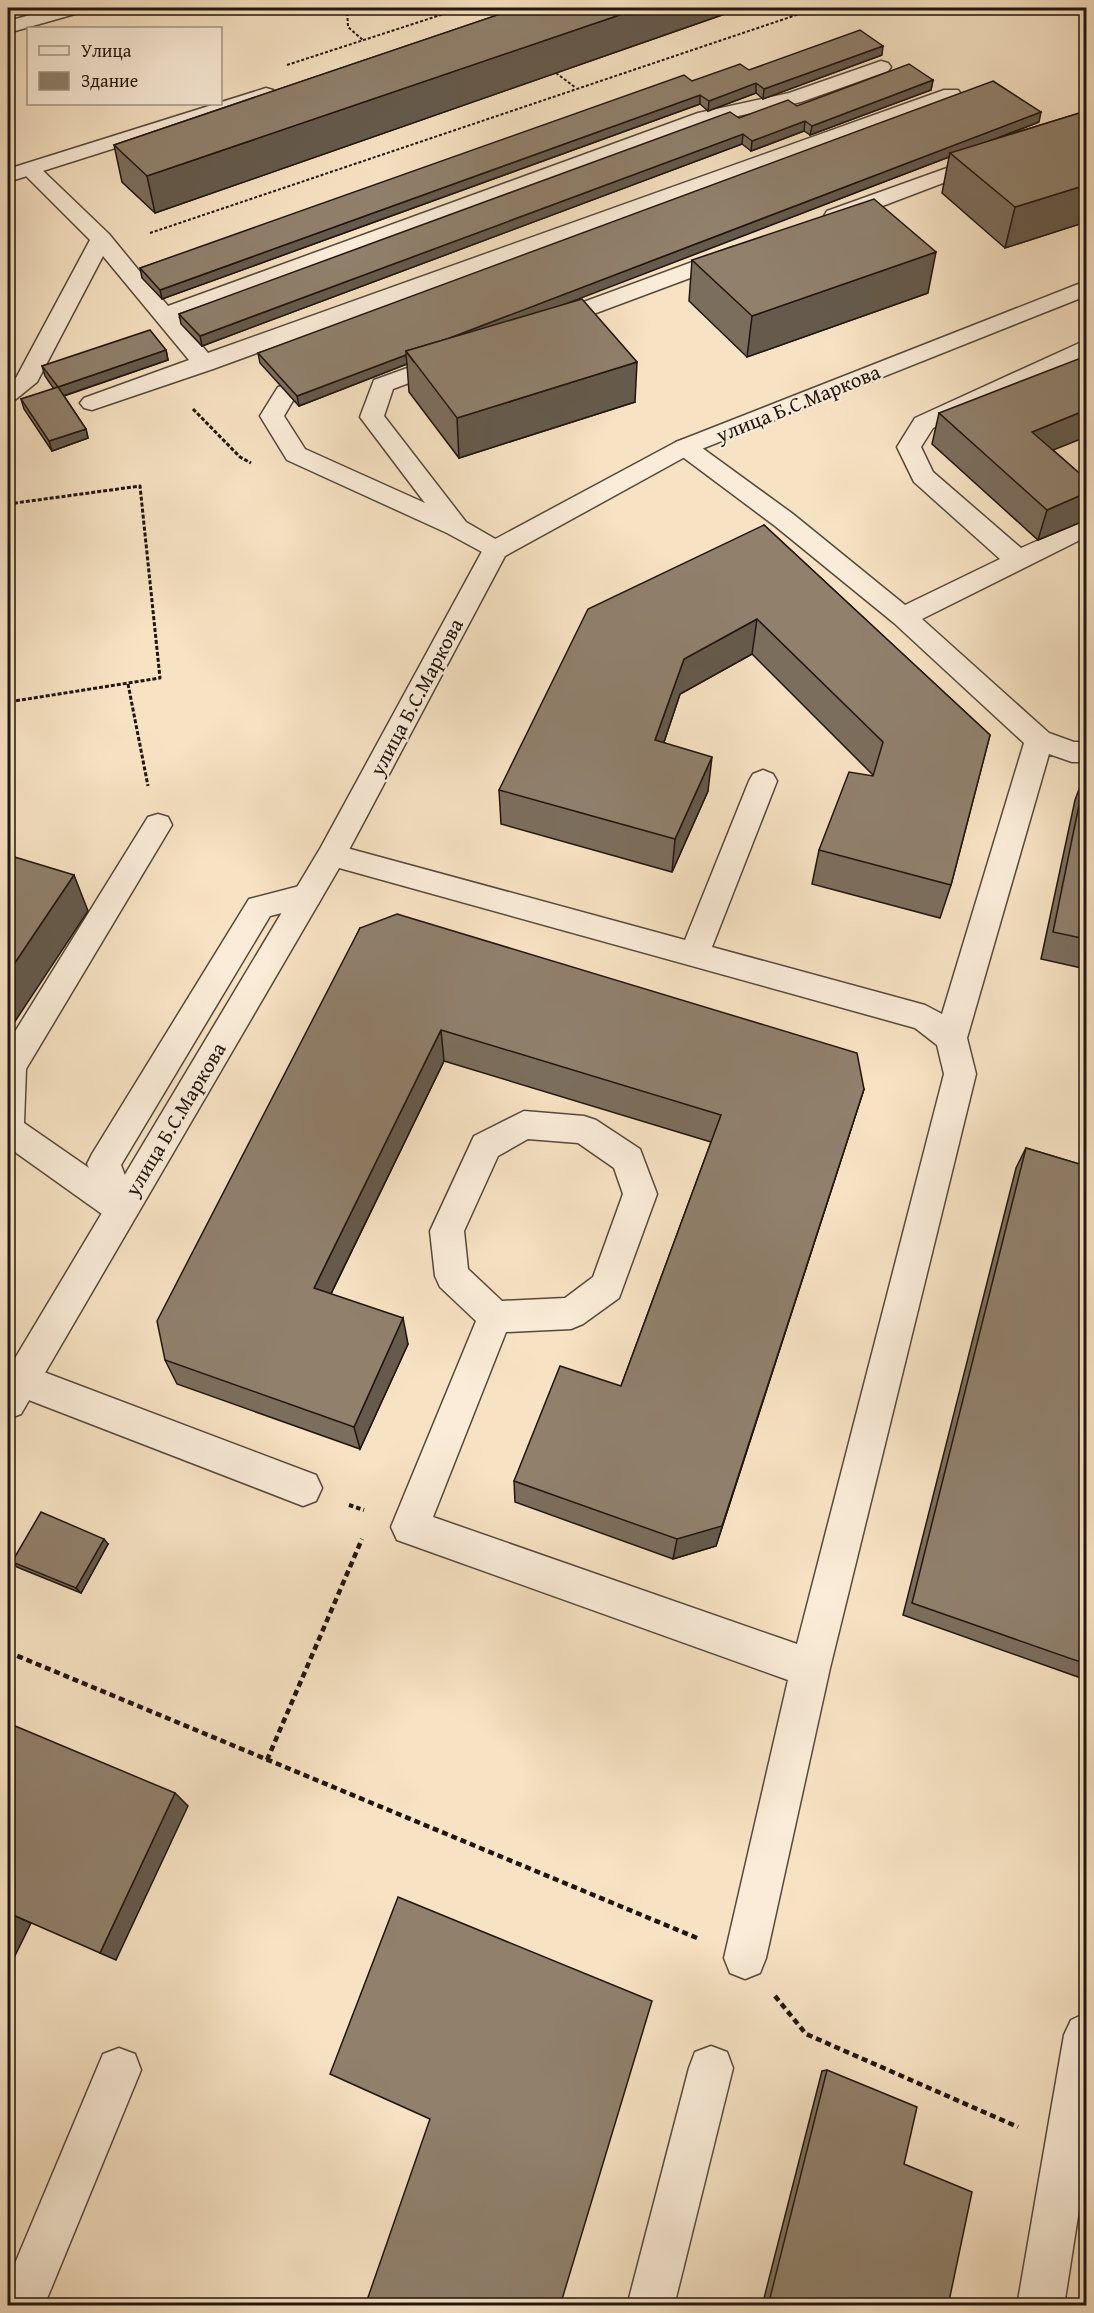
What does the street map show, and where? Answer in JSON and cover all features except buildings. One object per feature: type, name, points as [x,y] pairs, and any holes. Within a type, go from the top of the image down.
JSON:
[{"type":"street","points":[[8,27],[75,8]]},
{"type":"street","points":[[164,315],[705,117],[794,98],[881,67]]},
{"type":"street","points":[[8,176],[289,87]]},
{"type":"street","points":[[92,403],[951,94]]},
{"type":"street","points":[[814,224],[1003,154]]},
{"type":"street","points":[[30,169],[101,240],[205,364]]},
{"type":"street","points":[[8,394],[25,382],[101,240]]},
{"type":"street","points":[[526,331],[748,249]]},
{"type":"street","name":"улица Б.С.Маркова","points":[[14,1391],[121,1209],[104,1164],[260,907],[307,896],[332,855],[495,550],[685,447],[1086,288]]},
{"type":"street","points":[[1019,561],[923,476],[909,447],[924,423],[1086,347]]},
{"type":"street","points":[[458,528],[372,417],[382,385],[471,352]]},
{"type":"street","points":[[286,392],[272,416],[296,454],[458,528],[495,550]]},
{"type":"street","points":[[685,447],[784,520],[903,617],[1039,740],[1072,752],[1086,752]]},
{"type":"street","points":[[903,617],[1086,527]]},
{"type":"street","points":[[745,1958],[810,1668],[960,1074],[951,1038],[1039,740]]},
{"type":"street","points":[[694,955],[763,781]]},
{"type":"street","points":[[121,1209],[8,1129],[10,1067],[158,825]]},
{"type":"street","points":[[332,855],[925,1018],[951,1038]]},
{"type":"street","points":[[524,1125],[584,1130],[628,1160],[640,1194],[607,1287],[571,1313],[495,1317],[452,1276],[447,1231],[486,1146],[524,1125]]},
{"type":"street","points":[[495,1317],[410,1527],[810,1668]]},
{"type":"street","points":[[14,1391],[303,1488]]},
{"type":"street","points":[[1041,2306],[1086,2043]]},
{"type":"street","points":[[650,2306],[711,2068]]},
{"type":"street","points":[[20,2306],[119,2070]]},
{"type":"path","points":[[347,8],[348,27],[363,40]]},
{"type":"path","points":[[286,65],[462,8]]},
{"type":"path","points":[[101,240],[141,236],[817,8]]},
{"type":"path","points":[[1067,8],[1086,18]]},
{"type":"path","points":[[556,72],[577,89]]},
{"type":"path","points":[[8,504],[140,486],[160,678],[8,702]]},
{"type":"path","points":[[128,684],[158,825]]},
{"type":"path","points":[[303,1488],[410,1527]]},
{"type":"path","points":[[267,1760],[372,1514]]},
{"type":"path","points":[[8,1652],[745,1958]]},
{"type":"path","points":[[806,2034],[993,2117]]}]
